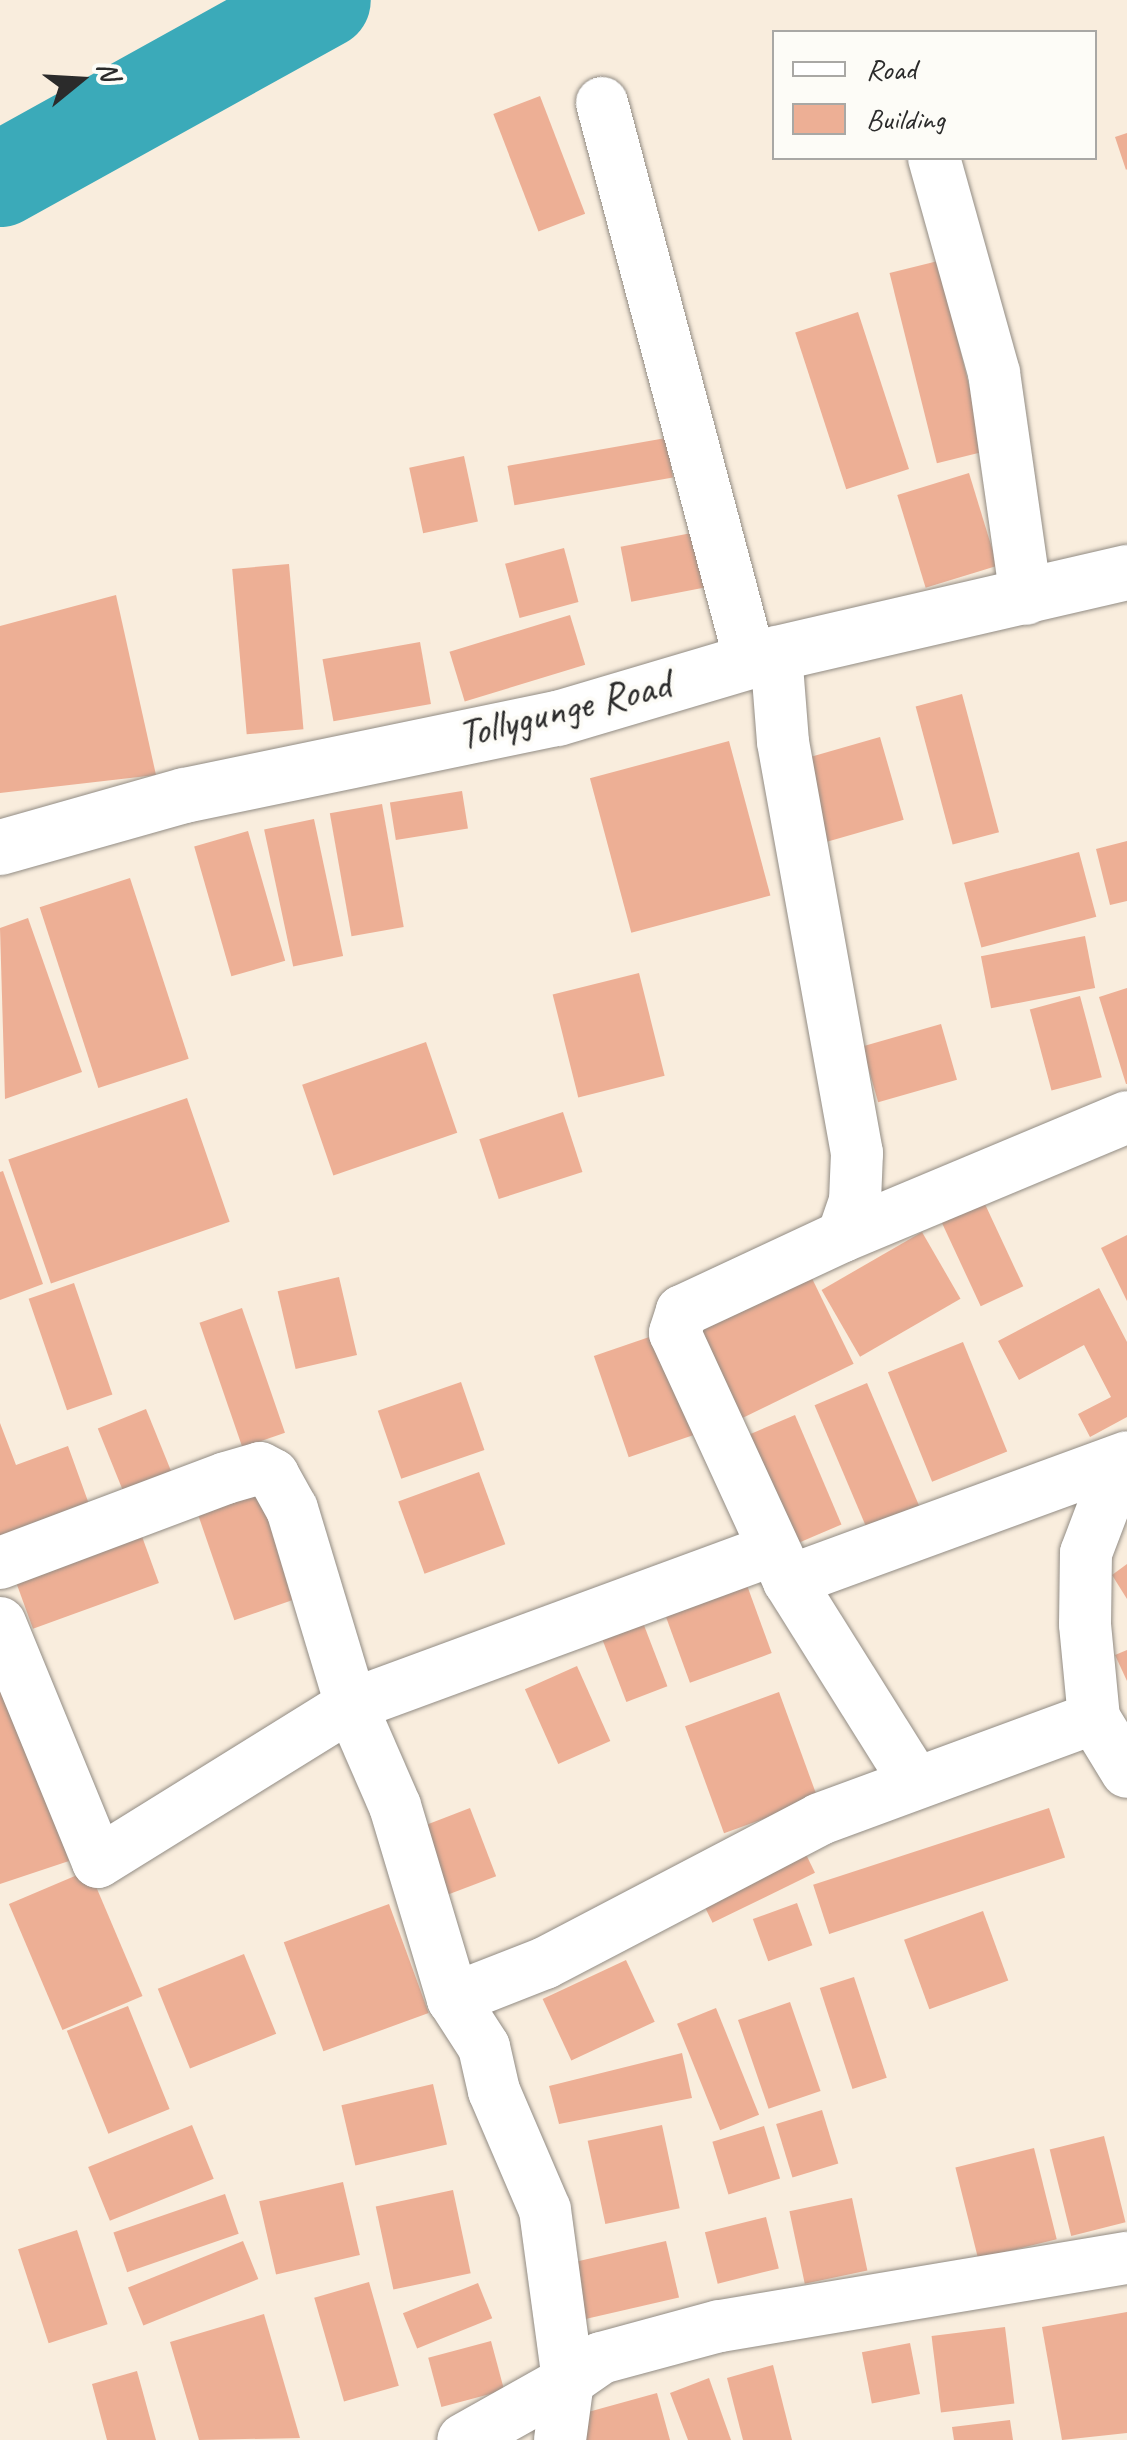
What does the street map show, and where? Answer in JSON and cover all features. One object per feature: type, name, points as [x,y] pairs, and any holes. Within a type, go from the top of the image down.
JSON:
[{"type":"street","points":[[602,103],[763,656],[783,742],[858,1154],[856,1202],[842,1236]]},
{"type":"street","points":[[935,160],[994,373],[1026,599]]},
{"type":"street","name":"Tollygunge Road","points":[[0,846],[184,795],[556,718],[763,656],[1026,599],[1127,572]]},
{"type":"street","points":[[915,1782],[780,1566],[675,1333],[682,1311],[842,1236],[1127,1117]]},
{"type":"street","points":[[0,1622],[98,1862],[350,1705],[1127,1457]]},
{"type":"street","points":[[0,1563],[260,1468],[273,1475],[292,1510],[350,1705],[394,1806],[453,1999],[484,2047],[494,2091],[545,2210],[568,2381],[560,2440]]},
{"type":"street","points":[[1127,1475],[1108,1495],[1086,1553],[1084,1624],[1094,1718],[1127,1772]]},
{"type":"street","points":[[453,1999],[545,1963],[820,1819],[1094,1718]]},
{"type":"street","points":[[463,2440],[601,2358],[720,2326],[1127,2258]]},
{"type":"building","points":[[540,96],[585,214],[538,232],[493,114]]},
{"type":"building","points":[[1127,133],[1127,169],[1126,170],[1115,137]]},
{"type":"building","points":[[938,261],[985,451],[937,463],[889,273]]},
{"type":"building","points":[[858,312],[909,469],[846,489],[795,332]]},
{"type":"building","points":[[666,438],[673,477],[514,505],[507,466]]},
{"type":"building","points":[[464,456],[478,522],[423,533],[409,468]]},
{"type":"building","points":[[969,473],[997,566],[926,588],[897,495]]},
{"type":"building","points":[[707,530],[718,585],[631,602],[621,547]]},
{"type":"building","points":[[564,548],[578,602],[520,618],[505,564]]},
{"type":"building","points":[[289,564],[303,729],[247,734],[232,569]]},
{"type":"building","points":[[116,595],[156,775],[0,793],[0,626]]},
{"type":"building","points":[[570,615],[585,665],[465,702],[450,652]]},
{"type":"building","points":[[420,642],[431,704],[333,721],[323,659]]},
{"type":"building","points":[[962,694],[999,832],[953,845],[916,706]]},
{"type":"building","points":[[880,737],[904,820],[820,844],[796,761]]},
{"type":"building","points":[[729,741],[770,896],[631,933],[590,778]]},
{"type":"building","points":[[462,791],[468,829],[396,840],[390,802]]},
{"type":"building","points":[[382,804],[404,927],[352,936],[330,813]]},
{"type":"building","points":[[314,819],[343,956],[293,967],[264,830]]},
{"type":"building","points":[[248,831],[285,961],[231,976],[194,846]]},
{"type":"building","points":[[1127,841],[1127,901],[1110,905],[1096,849]]},
{"type":"building","points":[[1079,852],[1096,917],[981,948],[964,883]]},
{"type":"building","points":[[130,878],[189,1059],[98,1088],[40,907]]},
{"type":"building","points":[[28,918],[82,1072],[5,1099],[0,928]]},
{"type":"building","points":[[1085,936],[1095,988],[991,1008],[981,956]]},
{"type":"building","points":[[639,973],[665,1076],[578,1097],[553,995]]},
{"type":"building","points":[[1127,988],[1127,1084],[1126,1084],[1099,997]]},
{"type":"building","points":[[1080,996],[1102,1077],[1052,1091],[1030,1009]]},
{"type":"building","points":[[941,1024],[957,1080],[878,1102],[862,1047]]},
{"type":"building","points":[[426,1042],[457,1133],[333,1175],[302,1085]]},
{"type":"building","points":[[187,1098],[230,1222],[51,1283],[8,1160]]},
{"type":"building","points":[[563,1112],[582,1172],[499,1199],[479,1139]]},
{"type":"building","points":[[3,1171],[43,1284],[0,1300],[0,1172]]},
{"type":"building","points":[[984,1202],[1023,1286],[981,1306],[941,1222]]},
{"type":"building","points":[[922,1232],[961,1299],[860,1357],[822,1290]]},
{"type":"building","points":[[1127,1235],[1127,1301],[1101,1248]]},
{"type":"building","points":[[805,1264],[854,1364],[733,1423],[685,1323]]},
{"type":"building","points":[[339,1277],[357,1355],[296,1369],[278,1291]]},
{"type":"building","points":[[74,1283],[112,1395],[67,1410],[29,1299]]},
{"type":"building","points":[[1099,1288],[1127,1342],[1127,1417],[1090,1437],[1078,1414],[1111,1397],[1084,1345],[1019,1380],[998,1341]]},
{"type":"building","points":[[242,1308],[285,1433],[242,1447],[199,1323]]},
{"type":"building","points":[[661,1333],[696,1434],[629,1457],[594,1356]]},
{"type":"building","points":[[963,1342],[1007,1451],[932,1482],[888,1372]]},
{"type":"building","points":[[461,1382],[484,1450],[401,1479],[378,1411]]},
{"type":"building","points":[[867,1383],[921,1510],[868,1532],[815,1405]]},
{"type":"building","points":[[146,1409],[177,1485],[129,1505],[98,1428]]},
{"type":"building","points":[[795,1415],[841,1525],[790,1546],[743,1437]]},
{"type":"building","points":[[0,1423],[16,1465],[68,1446],[94,1518],[0,1552]]},
{"type":"building","points":[[479,1472],[505,1544],[425,1574],[398,1501]]},
{"type":"building","points":[[258,1483],[298,1598],[234,1620],[195,1505]]},
{"type":"building","points":[[136,1520],[159,1583],[33,1629],[10,1566]]},
{"type":"building","points":[[1127,1564],[1127,1599],[1112,1575]]},
{"type":"building","points":[[744,1577],[772,1653],[690,1683],[662,1607]]},
{"type":"building","points":[[642,1620],[667,1686],[626,1702],[601,1636]]},
{"type":"building","points":[[1127,1650],[1127,1681],[1115,1655]]},
{"type":"building","points":[[0,1660],[69,1861],[0,1884]]},
{"type":"building","points":[[577,1666],[610,1741],[558,1764],[525,1689]]},
{"type":"building","points":[[779,1692],[818,1799],[724,1833],[685,1726]]},
{"type":"building","points":[[470,1808],[496,1876],[443,1897],[417,1828]]},
{"type":"building","points":[[1049,1808],[1065,1857],[829,1934],[813,1885]]},
{"type":"building","points":[[797,1836],[815,1873],[713,1923],[695,1886]]},
{"type":"building","points":[[89,1870],[143,1996],[62,2030],[9,1904]]},
{"type":"building","points":[[797,1903],[812,1945],[768,1961],[753,1919]]},
{"type":"building","points":[[389,1904],[429,2013],[323,2051],[284,1942]]},
{"type":"building","points":[[983,1911],[1008,1981],[929,2009],[904,1940]]},
{"type":"building","points":[[244,1954],[276,2034],[190,2069],[158,1989]]},
{"type":"building","points":[[626,1960],[655,2022],[571,2061],[543,1999]]},
{"type":"building","points":[[854,1977],[887,2078],[853,2089],[820,1988]]},
{"type":"building","points":[[790,2002],[821,2091],[769,2109],[738,2020]]},
{"type":"building","points":[[128,2006],[170,2109],[108,2134],[67,2031]]},
{"type":"building","points":[[716,2008],[759,2115],[720,2130],[677,2024]]},
{"type":"building","points":[[682,2053],[692,2098],[559,2124],[549,2086]]},
{"type":"building","points":[[433,2084],[447,2144],[355,2166],[341,2105]]},
{"type":"building","points":[[822,2110],[838,2164],[792,2178],[776,2124]]},
{"type":"building","points":[[192,2125],[214,2179],[110,2221],[88,2167]]},
{"type":"building","points":[[662,2125],[680,2208],[605,2224],[588,2141]]},
{"type":"building","points":[[764,2126],[780,2179],[728,2194],[712,2142]]},
{"type":"building","points":[[1104,2136],[1126,2222],[1071,2236],[1050,2150]]},
{"type":"building","points":[[1034,2148],[1057,2239],[978,2259],[955,2168]]},
{"type":"building","points":[[343,2182],[360,2255],[276,2274],[259,2201]]},
{"type":"building","points":[[453,2190],[471,2273],[393,2290],[376,2206]]},
{"type":"building","points":[[225,2194],[239,2234],[127,2272],[113,2232]]},
{"type":"building","points":[[852,2198],[867,2270],[805,2284],[789,2211]]},
{"type":"building","points":[[766,2217],[779,2268],[718,2284],[705,2232]]},
{"type":"building","points":[[77,2230],[108,2324],[49,2343],[18,2249]]},
{"type":"building","points":[[243,2241],[258,2279],[143,2325],[128,2287]]},
{"type":"building","points":[[666,2241],[679,2298],[576,2321],[563,2265]]},
{"type":"building","points":[[369,2282],[399,2386],[344,2402],[314,2298]]},
{"type":"building","points":[[478,2283],[492,2318],[417,2349],[403,2313]]},
{"type":"building","points":[[1127,2312],[1127,2433],[1062,2440],[1042,2327]]},
{"type":"building","points":[[264,2314],[300,2438],[199,2440],[170,2342]]},
{"type":"building","points":[[1005,2327],[1014,2403],[941,2412],[932,2336]]},
{"type":"building","points":[[491,2341],[504,2390],[441,2407],[428,2358]]},
{"type":"building","points":[[910,2343],[920,2394],[872,2403],[862,2352]]},
{"type":"building","points":[[773,2365],[792,2440],[743,2440],[727,2378]]},
{"type":"building","points":[[137,2371],[156,2440],[107,2440],[92,2384]]},
{"type":"building","points":[[709,2378],[731,2440],[688,2440],[670,2393]]},
{"type":"building","points":[[657,2393],[670,2440],[576,2440],[570,2417]]},
{"type":"building","points":[[1010,2420],[1013,2440],[954,2440],[952,2427]]},
{"type":"waterway","points":[[0,179],[323,0]]}]
